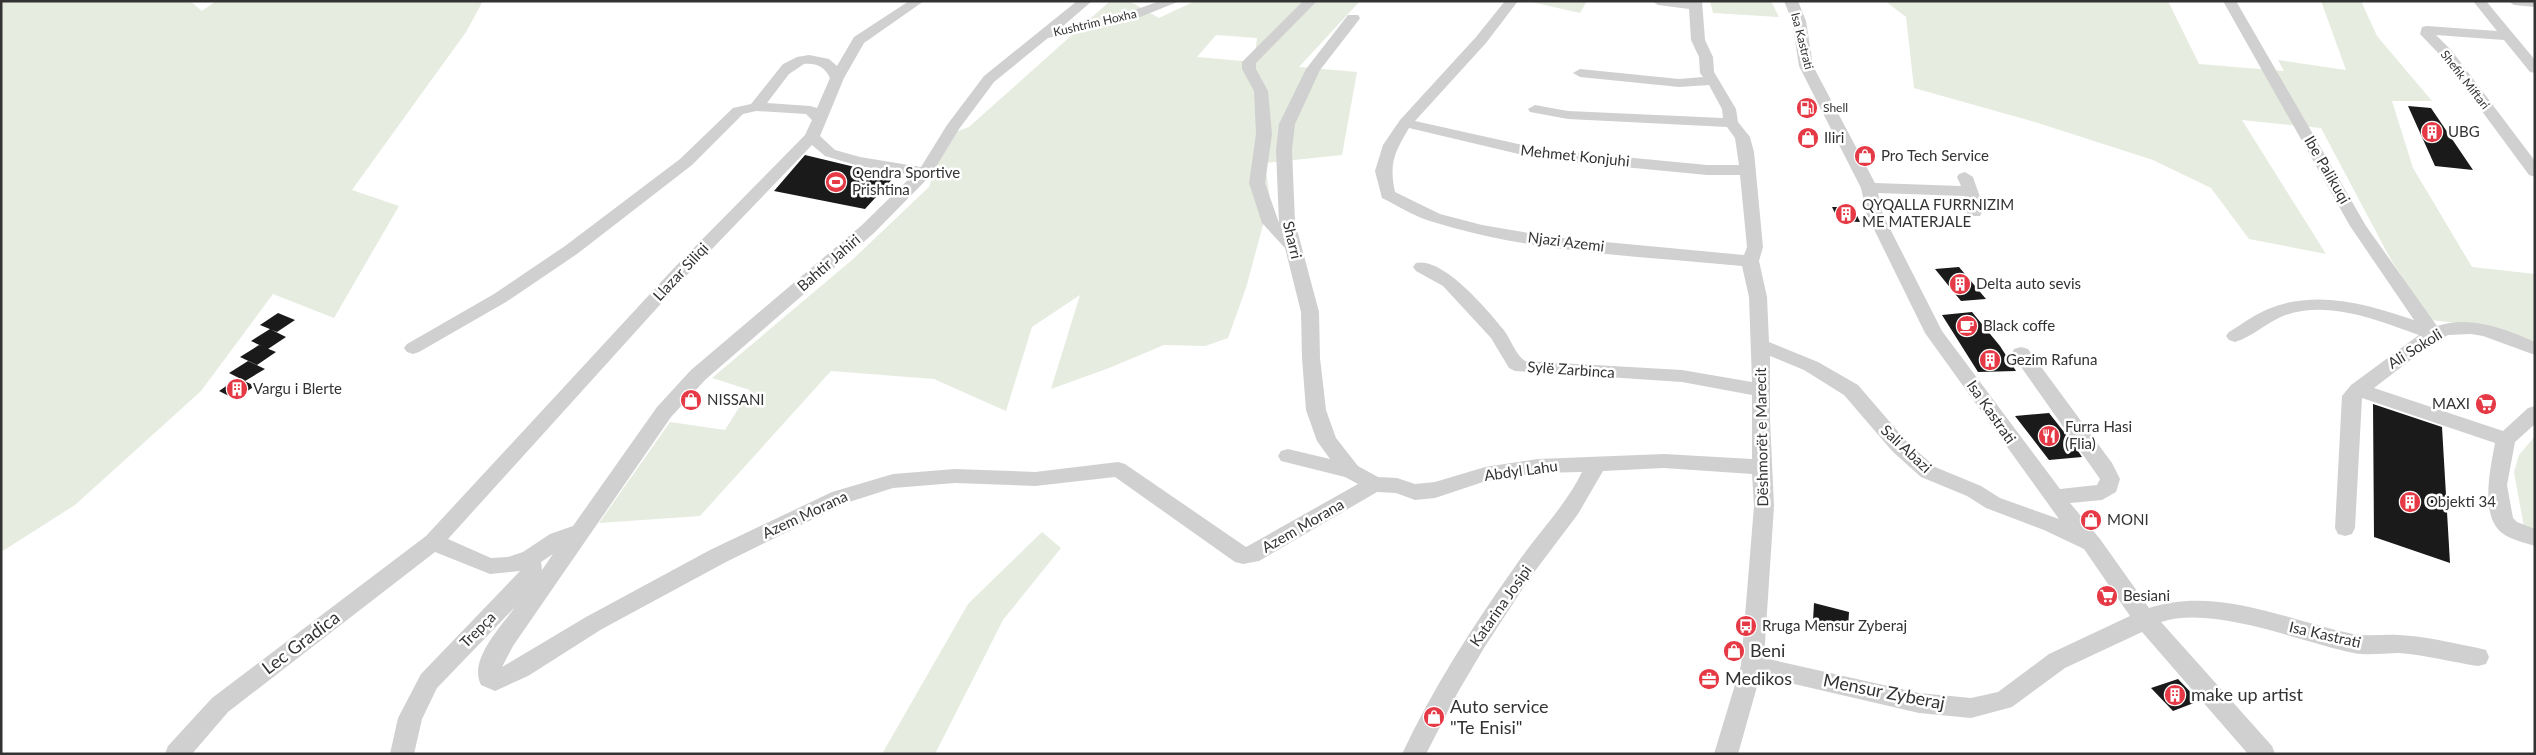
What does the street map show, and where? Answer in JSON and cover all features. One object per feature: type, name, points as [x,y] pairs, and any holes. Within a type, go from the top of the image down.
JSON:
[{"type":"street","name":"Llazar Siliqi","points":[[433,542],[680,272],[812,137],[818,118],[837,78],[859,40],[918,1]]},
{"type":"street","name":"Bahtir Jahiri","points":[[579,532],[664,412],[698,375],[868,230],[925,172],[952,128],[989,79],[1086,1]]},
{"type":"street","name":"Kushtrim Hoxha","points":[[1045,35],[1130,16],[1174,1]]},
{"type":"street","points":[[1292,244],[1270,223],[1257,183],[1264,125],[1261,90],[1249,69],[1249,62],[1311,1]]},
{"type":"street","points":[[1405,123],[1481,40],[1512,1]]},
{"type":"street","name":"Dëshmorët e Marecit","points":[[1658,1],[1695,4],[1698,40],[1706,57],[1707,74],[1713,80],[1729,109],[1731,123],[1742,137],[1746,152],[1755,247],[1750,261],[1758,297],[1762,390],[1760,419],[1764,506],[1752,665],[1726,754]]},
{"type":"street","name":"Isa Kastrati","points":[[1791,1],[1799,21],[1806,66],[1869,188],[1875,215],[1934,333],[2053,497],[2094,545],[2144,619],[2263,754]]},
{"type":"street","name":"Ibe Palikuqi","points":[[2229,1],[2358,226],[2390,276],[2433,334]]},
{"type":"street","points":[[2480,1],[2535,69]]},
{"type":"street","points":[[2514,1],[2534,2]]},
{"type":"street","name":"Sharri","points":[[1351,471],[1327,441],[1316,410],[1310,358],[1310,312],[1287,222],[1284,188],[1284,150],[1287,124],[1313,69],[1353,18]]},
{"type":"street","name":"Shefik Miftari","points":[[2508,36],[2427,30],[2426,34],[2447,54],[2535,172]]},
{"type":"street","points":[[756,107],[789,66],[801,61],[825,61],[834,70],[837,78]]},
{"type":"street","points":[[1580,73],[1679,83],[1713,80]]},
{"type":"street","points":[[413,348],[500,298],[571,250],[686,162],[738,111],[756,107],[810,110],[818,118]]},
{"type":"street","points":[[1535,109],[1568,116],[1731,123]]},
{"type":"street","name":"Mehmet Konjuhi","points":[[1405,123],[1540,154],[1707,170],[1748,170]]},
{"type":"street","name":"Njazi Azemi","points":[[1405,123],[1391,145],[1383,171],[1388,195],[1434,217],[1481,230],[1572,244],[1750,261]]},
{"type":"street","points":[[812,137],[830,153],[859,161],[925,172]]},
{"type":"street","points":[[1869,188],[1968,184],[1976,209],[1974,213]]},
{"type":"street","name":"Sylë Zarbinca","points":[[1422,267],[1448,282],[1497,334],[1516,364],[1522,367],[1682,376],[1762,390]]},
{"type":"street","points":[[2235,336],[2281,311],[2308,304],[2366,312],[2433,334]]},
{"type":"street","name":"Ali Sokoli","points":[[2358,390],[2380,371],[2433,334],[2448,329],[2477,329],[2510,338],[2535,350]]},
{"type":"street","name":"Sali Abazi","points":[[1760,345],[1811,366],[1852,390],[1900,447],[1928,472],[1974,491],[1992,503],[2051,524],[2094,545]]},
{"type":"street","points":[[2022,353],[2042,384],[2105,468],[2110,479],[2109,487],[2102,492],[2053,497]]},
{"type":"street","points":[[2344,528],[2352,396],[2358,390],[2506,439]]},
{"type":"street","points":[[2535,413],[2506,439],[2497,485],[2500,515],[2503,521],[2510,528],[2535,538]]},
{"type":"street","name":"Abdyl Lahu","points":[[1288,456],[1351,471],[1374,484],[1397,486],[1415,492],[1436,490],[1485,474],[1538,466],[1664,461],[1763,467]]},
{"type":"street","name":"Katarina Josipi","points":[[1414,754],[1439,700],[1461,663],[1520,575],[1540,551],[1587,484],[1596,464]]},
{"type":"street","name":"Azem Morana","points":[[579,532],[491,661],[489,678],[495,681],[520,669],[594,623],[718,556],[839,497],[893,481],[955,476],[1035,479],[1118,469],[1243,556],[1259,551],[1374,484]]},
{"type":"street","points":[[433,542],[490,566],[508,565],[530,559],[557,540],[579,532]]},
{"type":"street","name":"Lec Gradica","points":[[177,754],[220,705],[433,542]]},
{"type":"street","name":"Trepça","points":[[402,754],[410,718],[429,681],[516,593],[531,573],[530,559]]},
{"type":"street","name":"Isa Kastrati","points":[[2144,619],[2168,611],[2203,608],[2242,615],[2356,644],[2400,644],[2478,657]]},
{"type":"street","name":"Mensur Zyberaj","points":[[1752,665],[1919,703],[1971,708],[2004,700],[2057,661],[2127,630],[2144,619]]},
{"type":"shaded area","points":[[1,1],[190,1],[202,11],[216,1],[483,1],[466,32],[352,190],[399,206],[334,318],[273,294],[201,391],[75,505],[1,552]]},
{"type":"shaded area","points":[[1110,1],[1129,1],[1159,18],[1195,1],[1360,1],[1299,67],[1357,72],[1342,155],[1265,163],[1270,199],[1246,288],[1228,338],[1205,346],[1164,345],[1051,389],[1080,295],[1032,327],[1006,411],[934,379],[831,371],[700,516],[599,523],[670,422],[725,430],[750,390],[712,378],[852,260],[929,187],[947,135],[969,127]],"holes":[[[1216,35],[1257,38],[1254,62],[1197,57]]]},
{"type":"shaded area","points":[[1527,1],[1587,1],[1580,13]]},
{"type":"shaded area","points":[[1710,1],[1771,1],[1779,17],[1713,13]]},
{"type":"shaded area","points":[[1885,1],[2168,1],[2199,64],[2284,71],[2278,60],[2346,70],[2321,1],[2361,1],[2377,36],[2432,101],[2392,101],[2413,168],[2472,267],[2535,274],[2535,343],[2497,329],[2430,320],[2390,258],[2321,128],[2242,120],[2326,254],[2249,239],[2211,188],[2153,160],[2035,122],[1914,88],[1906,17]]},
{"type":"shaded area","points":[[2535,436],[2535,535],[2525,533],[2514,472],[2519,455]]},
{"type":"shaded area","points":[[1042,532],[1061,548],[1003,620],[935,754],[882,754],[968,604]]},
{"type":"building","points":[[2408,106],[2431,108],[2473,170],[2435,166]]},
{"type":"building","name":"Qendra Sportive Prishtina","points":[[805,155],[859,168],[897,174],[865,209],[774,191]]},
{"type":"building","name":"QYQALLA FURRNIZIM ME MATERJALE","points":[[1832,207],[1853,207],[1860,222],[1839,221]]},
{"type":"building","name":"Delta auto sevis","points":[[1959,267],[1986,299],[1961,301],[1935,269]]},
{"type":"building","points":[[1972,312],[2000,346],[2016,371],[1978,372],[1942,315]]},
{"type":"building","points":[[278,313],[295,320],[277,332],[260,325]]},
{"type":"building","name":"Vargu i Blerte","points":[[270,329],[286,337],[268,349],[251,341]]},
{"type":"building","name":"Vargu i Blerte","points":[[259,345],[276,352],[257,365],[240,357]]},
{"type":"building","name":"Vargu i Blerte","points":[[248,361],[265,369],[245,381],[229,373]]},
{"type":"building","name":"Vargu i Blerte","points":[[238,378],[255,386],[235,399],[219,391]]},
{"type":"building","name":"Objekti 34","points":[[2373,404],[2442,427],[2450,563],[2374,537]]},
{"type":"building","name":"Furra Hasi (Flia)","points":[[2049,413],[2082,457],[2049,460],[2015,416]]},
{"type":"building","points":[[1814,603],[1849,612],[1848,629],[1813,621]]},
{"type":"building","name":"make up artist","points":[[2178,679],[2199,701],[2173,711],[2151,688]]},
{"type":"place","name":"Shell","points":[[1807,108]]},
{"type":"place","name":"UBG","points":[[2432,132]]},
{"type":"place","name":"Iliri","points":[[1808,138]]},
{"type":"place","name":"Pro Tech Service","points":[[1865,156]]},
{"type":"place","name":"Qendra Sportive Prishtina","points":[[836,182]]},
{"type":"place","name":"QYQALLA FURRNIZIM ME MATERJALE","points":[[1846,214]]},
{"type":"place","name":"Delta auto sevis","points":[[1960,284]]},
{"type":"place","name":"Black coffe","points":[[1967,326]]},
{"type":"place","name":"Gezim Rafuna","points":[[1990,360]]},
{"type":"place","name":"Vargu i Blerte","points":[[237,389]]},
{"type":"place","name":"NISSANI","points":[[691,400]]},
{"type":"place","name":"MAXI","points":[[2486,404]]},
{"type":"place","name":"Furra Hasi (Flia)","points":[[2049,436]]},
{"type":"place","name":"Objekti 34","points":[[2410,502]]},
{"type":"place","name":"MONI","points":[[2091,520]]},
{"type":"place","name":"Besiani","points":[[2107,596]]},
{"type":"place","name":"Rruga Mensur Zyberaj","points":[[1746,626]]},
{"type":"place","name":"Beni","points":[[1734,651]]},
{"type":"place","name":"Medikos","points":[[1709,679]]},
{"type":"place","name":"make up artist","points":[[2175,695]]},
{"type":"place","name":"Auto service \"Te Enisi\"","points":[[1434,717]]}]
